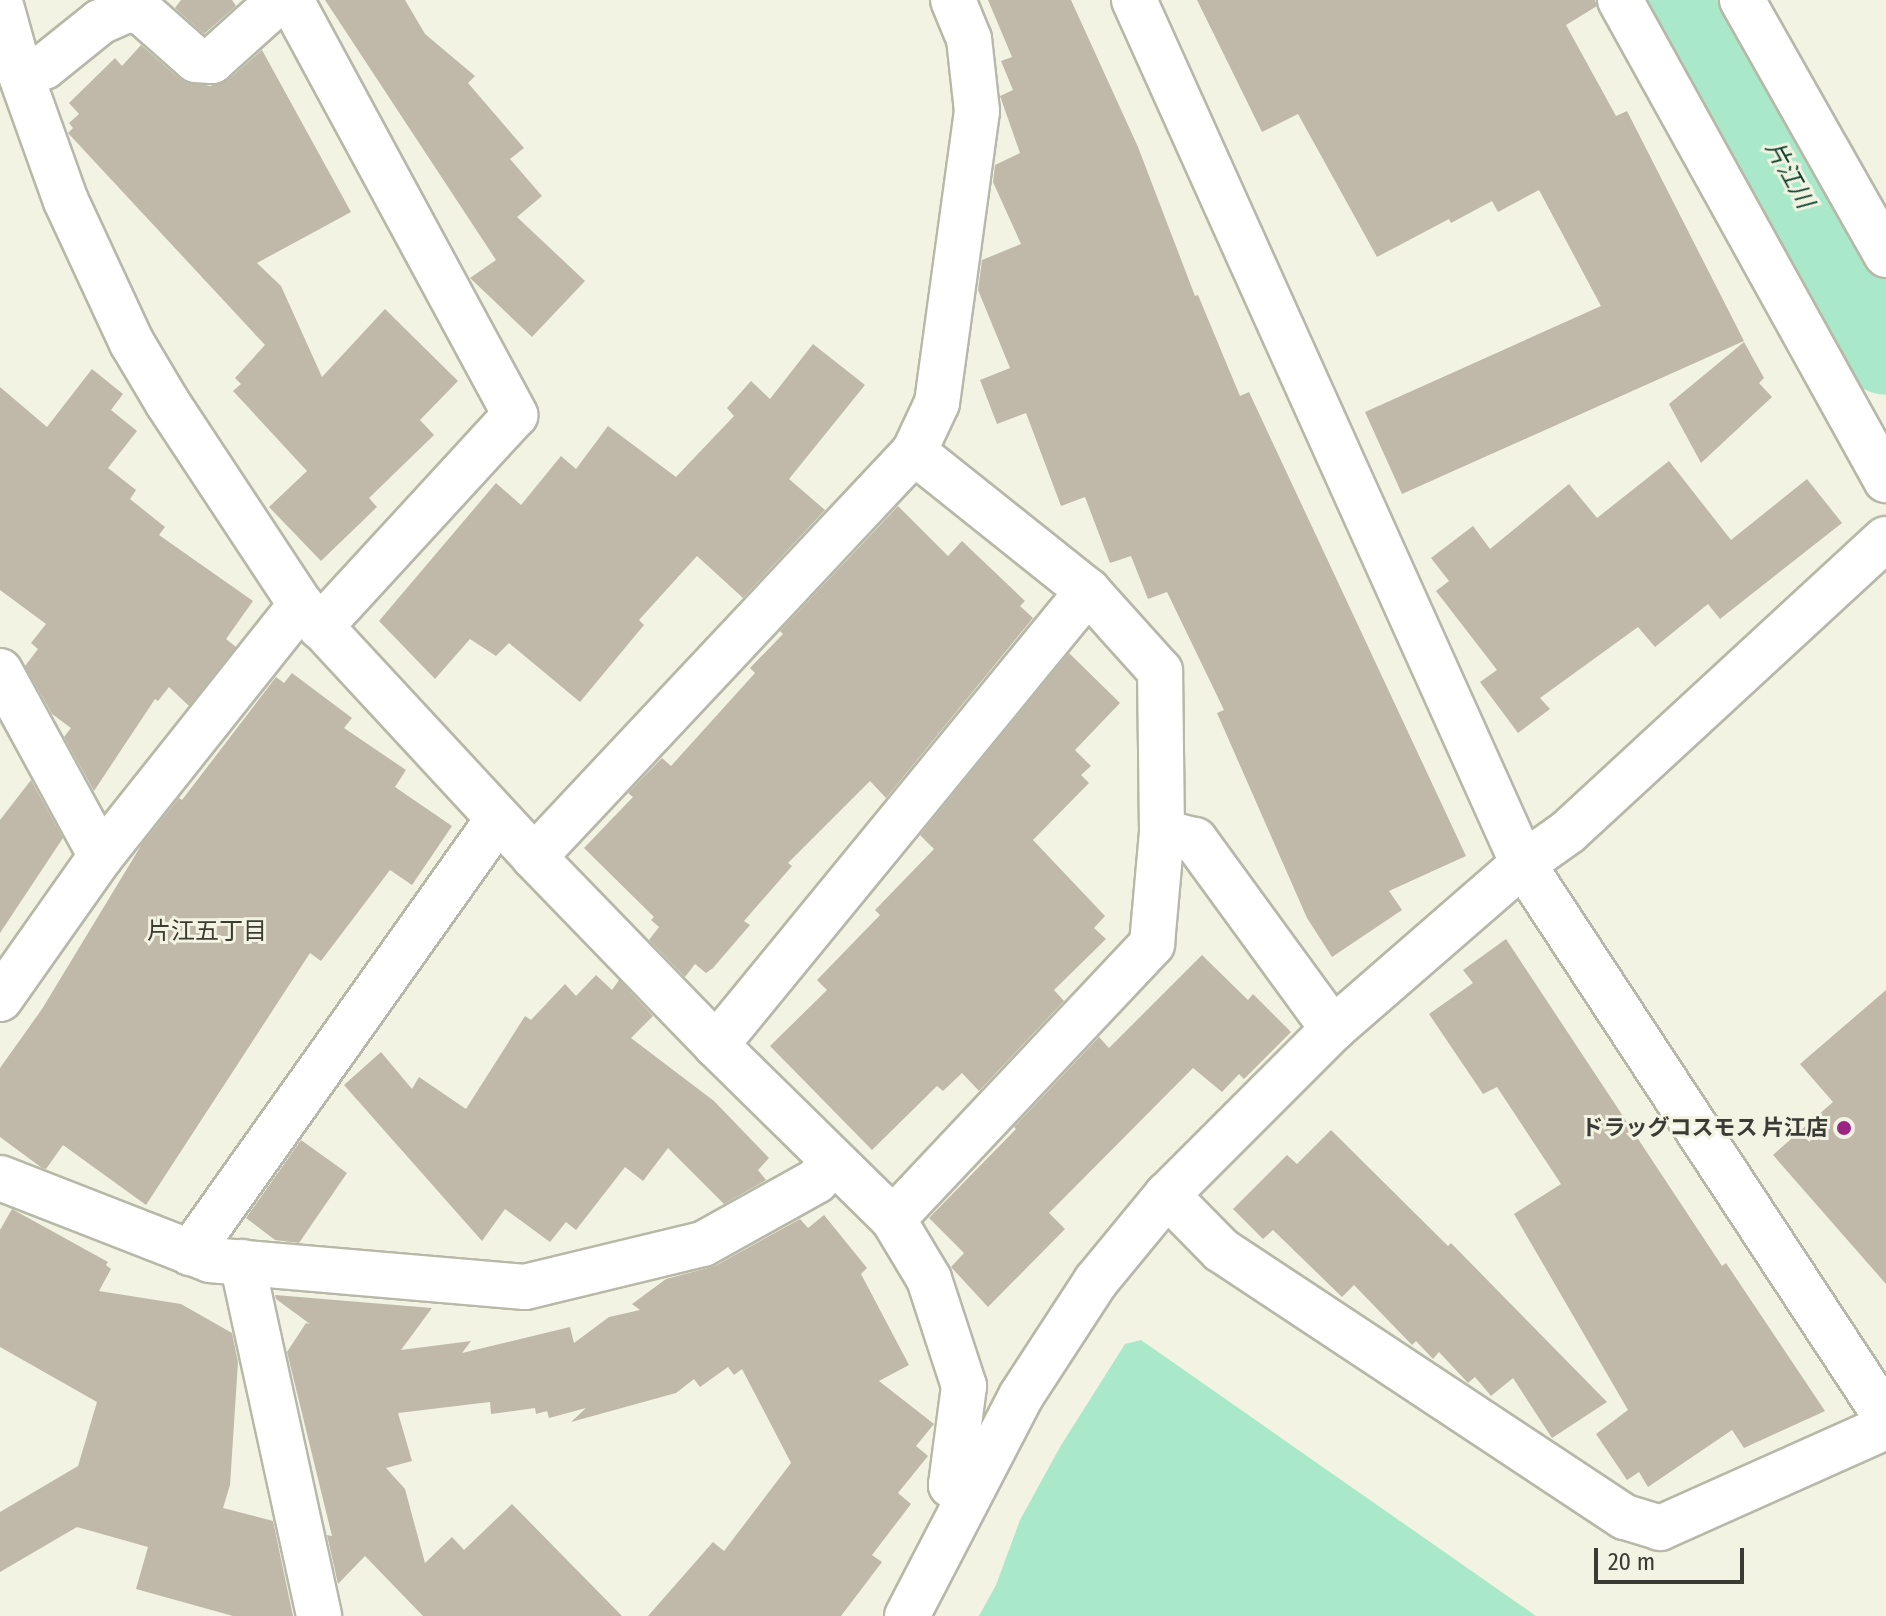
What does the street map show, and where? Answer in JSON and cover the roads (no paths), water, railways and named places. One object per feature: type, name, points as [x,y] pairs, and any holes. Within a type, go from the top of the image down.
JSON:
[{"type":"street","points":[[0,999],[101,856],[311,616],[515,415],[289,0],[272,7],[212,61],[196,60],[144,14],[129,9],[100,22],[44,67],[19,70]]},
{"type":"street","points":[[534,857],[914,452],[937,403],[977,111],[969,39],[953,0]]},
{"type":"street","points":[[1134,0],[1523,864],[1886,1417]]},
{"type":"street","points":[[1620,0],[1886,480]]},
{"type":"street","points":[[1742,0],[1886,255]]},
{"type":"street","points":[[0,2],[19,70],[66,201],[132,343],[167,402],[311,616],[534,857],[832,1163],[893,1219],[929,1279],[964,1386],[951,1485],[968,1492]]},
{"type":"street","points":[[893,1219],[1152,944],[1162,832],[1160,671],[1088,591],[914,452]]},
{"type":"street","points":[[907,1616],[968,1492],[1021,1396],[1096,1281],[1167,1195],[1333,1029],[1523,864],[1568,832],[1886,539]]},
{"type":"street","points":[[716,1045],[1088,591]]},
{"type":"street","points":[[0,671],[101,856]]},
{"type":"street","points":[[190,1253],[498,819]]},
{"type":"street","points":[[1162,832],[1195,840],[1333,1029]]},
{"type":"street","points":[[0,1178],[210,1260],[525,1287],[703,1244],[816,1181],[832,1163]]},
{"type":"street","points":[[1167,1195],[1221,1250],[1625,1517],[1660,1528],[1886,1427]]},
{"type":"street","points":[[242,1262],[319,1616]]},
{"type":"waterway","name":"片江川","points":[[1692,0],[1886,350]]},
{"type":"place","name":"ドラッグコスモス 片江店","points":[[1844,1128]]},
{"type":"district","name":"片江五丁目","points":[[207,932]]}]
